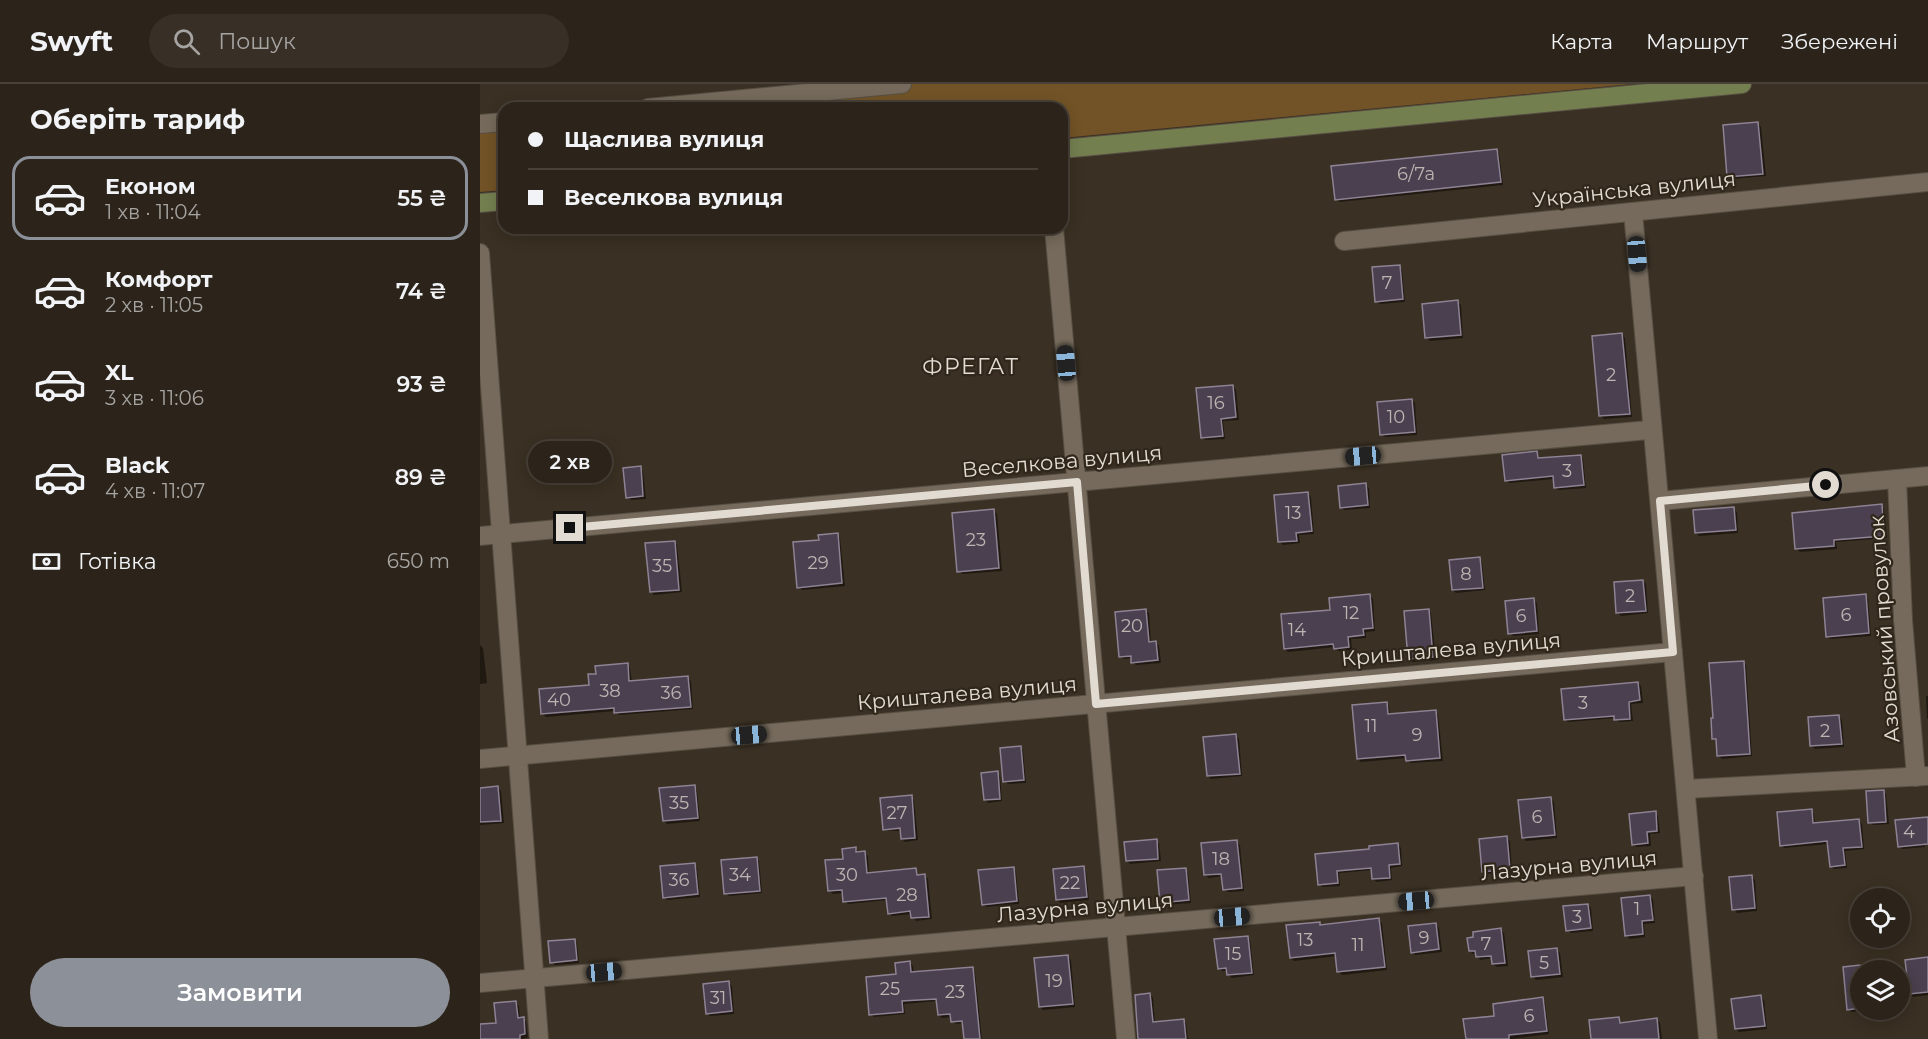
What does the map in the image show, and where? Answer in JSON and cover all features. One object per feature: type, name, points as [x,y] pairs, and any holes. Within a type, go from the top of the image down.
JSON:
[{"type":"street","points":[[712,102],[902,84]]},
{"type":"street","points":[[1068,148],[1742,84]]},
{"type":"street","points":[[480,124],[498,122]]},
{"type":"street","name":"Українська вулиця","points":[[1344,241],[1928,182]]},
{"type":"street","points":[[480,203],[498,202]]},
{"type":"street","points":[[1634,212],[1708,1039]]},
{"type":"street","points":[[1055,234],[1126,1039]]},
{"type":"street","points":[[480,253],[539,1039]]},
{"type":"street","name":"Веселкова вулиця","points":[[480,536],[1649,430]]},
{"type":"street","points":[[1660,501],[1928,476]]},
{"type":"street","name":"Азовський провулок","points":[[1897,478],[1903,620],[1922,776]]},
{"type":"street","name":"Кришталева вулиця","points":[[480,759],[1673,652]]},
{"type":"street","points":[[1686,789],[1922,776]]},
{"type":"street","name":"Лазурна вулиця","points":[[480,983],[1694,876]]},
{"type":"shaded area","points":[[902,84],[1632,84],[1068,137],[1068,102],[712,102]]},
{"type":"shaded area","points":[[498,122],[498,190],[480,192],[480,124]]},
{"type":"building","points":[[1758,122],[1763,174],[1727,177],[1723,125]]},
{"type":"building","points":[[1497,149],[1501,182],[1335,200],[1331,166]]},
{"type":"building","points":[[1400,265],[1403,299],[1375,302],[1372,267]]},
{"type":"building","points":[[1458,300],[1461,335],[1425,338],[1422,304]]},
{"type":"building","points":[[1622,333],[1630,414],[1599,416],[1592,336]]},
{"type":"building","points":[[1233,385],[1236,417],[1221,419],[1223,436],[1201,438],[1196,388]]},
{"type":"building","points":[[1412,399],[1415,432],[1380,435],[1377,402]]},
{"type":"building","points":[[1537,451],[1538,458],[1581,455],[1584,485],[1554,488],[1553,476],[1505,481],[1502,455]]},
{"type":"building","points":[[641,466],[643,496],[626,498],[623,468]]},
{"type":"building","points":[[1366,483],[1368,505],[1340,508],[1338,486]]},
{"type":"building","points":[[1308,492],[1312,531],[1296,533],[1297,541],[1278,542],[1274,495]]},
{"type":"building","points":[[1882,504],[1884,536],[1834,540],[1834,546],[1795,549],[1792,513]]},
{"type":"building","points":[[1734,507],[1736,530],[1695,533],[1693,510]]},
{"type":"building","points":[[994,509],[999,568],[957,572],[952,513]]},
{"type":"building","points":[[838,533],[842,583],[797,588],[793,542],[819,540],[818,535]]},
{"type":"building","points":[[675,541],[679,590],[650,592],[645,543]]},
{"type":"building","points":[[1480,557],[1483,588],[1452,590],[1449,560]]},
{"type":"building","points":[[1643,580],[1646,611],[1616,613],[1614,582]]},
{"type":"building","points":[[1370,594],[1373,628],[1363,629],[1364,635],[1348,637],[1349,647],[1334,649],[1333,644],[1284,649],[1281,614],[1330,610],[1329,598]]},
{"type":"building","points":[[1866,594],[1869,633],[1826,637],[1823,598]]},
{"type":"building","points":[[1534,598],[1537,631],[1508,634],[1505,601]]},
{"type":"building","points":[[1146,609],[1149,642],[1156,641],[1158,660],[1131,663],[1131,656],[1119,657],[1115,612]]},
{"type":"building","points":[[1429,609],[1433,657],[1408,659],[1404,611]]},
{"type":"building","points":[[1744,661],[1750,754],[1717,756],[1716,739],[1712,739],[1711,718],[1713,718],[1709,663]]},
{"type":"building","points":[[628,663],[629,681],[688,676],[691,707],[614,713],[614,708],[541,714],[539,689],[589,685],[588,674],[596,674],[595,666]]},
{"type":"building","points":[[1638,682],[1640,700],[1629,702],[1630,719],[1614,720],[1614,716],[1564,720],[1561,689]]},
{"type":"building","points":[[1387,702],[1388,714],[1436,710],[1440,758],[1406,761],[1405,755],[1357,759],[1352,705]]},
{"type":"building","points":[[1839,715],[1842,744],[1810,746],[1808,717]]},
{"type":"building","points":[[1236,734],[1240,774],[1207,776],[1203,737]]},
{"type":"building","points":[[1021,746],[1024,780],[1003,782],[1000,748]]},
{"type":"building","points":[[998,771],[1000,799],[984,800],[981,773]]},
{"type":"building","points":[[695,785],[698,818],[663,821],[659,788]]},
{"type":"building","points":[[498,786],[501,821],[480,822],[480,788]]},
{"type":"building","points":[[1884,790],[1886,822],[1868,823],[1866,791]]},
{"type":"building","points":[[912,795],[915,838],[901,839],[900,828],[883,830],[880,798]]},
{"type":"building","points":[[1551,797],[1555,835],[1522,838],[1518,800]]},
{"type":"building","points":[[1812,809],[1813,823],[1859,819],[1862,847],[1843,848],[1845,865],[1830,867],[1827,841],[1780,846],[1777,812]]},
{"type":"building","points":[[1656,811],[1657,831],[1647,832],[1648,843],[1632,845],[1629,814]]},
{"type":"building","points":[[1928,817],[1928,844],[1898,847],[1895,820]]},
{"type":"building","points":[[1507,836],[1510,869],[1482,872],[1479,839]]},
{"type":"building","points":[[1157,839],[1158,859],[1126,861],[1124,842]]},
{"type":"building","points":[[1237,840],[1242,888],[1223,890],[1221,874],[1204,875],[1201,843]]},
{"type":"building","points":[[1398,843],[1400,864],[1389,865],[1390,878],[1372,879],[1371,868],[1337,871],[1338,883],[1318,885],[1315,854],[1369,849],[1369,846]]},
{"type":"building","points":[[856,847],[856,852],[865,851],[867,873],[916,868],[917,875],[925,874],[929,917],[911,918],[910,911],[888,914],[886,898],[843,902],[842,890],[828,891],[825,860],[843,859],[842,849]]},
{"type":"building","points":[[757,857],[760,891],[724,894],[721,860]]},
{"type":"building","points":[[695,863],[698,894],[663,898],[660,866]]},
{"type":"building","points":[[1084,866],[1087,897],[1056,900],[1053,869]]},
{"type":"building","points":[[1014,867],[1017,901],[982,905],[978,870]]},
{"type":"building","points":[[1186,868],[1189,900],[1160,903],[1157,870]]},
{"type":"building","points":[[1752,875],[1755,908],[1732,910],[1729,877]]},
{"type":"building","points":[[1650,895],[1653,920],[1642,921],[1643,934],[1625,936],[1621,898]]},
{"type":"building","points":[[1588,904],[1591,928],[1566,931],[1563,906]]},
{"type":"building","points":[[1379,918],[1385,967],[1337,972],[1335,953],[1290,958],[1286,925],[1320,922],[1320,925]]},
{"type":"building","points":[[1436,923],[1439,949],[1411,953],[1408,926]]},
{"type":"building","points":[[1501,928],[1505,963],[1492,964],[1491,956],[1476,957],[1475,951],[1469,951],[1467,938],[1473,937],[1473,932]]},
{"type":"building","points":[[1248,936],[1252,973],[1227,975],[1226,968],[1218,969],[1214,939]]},
{"type":"building","points":[[575,939],[577,960],[550,963],[548,941]]},
{"type":"building","points":[[1557,948],[1560,974],[1531,977],[1528,951]]},
{"type":"building","points":[[1068,955],[1073,1004],[1039,1007],[1034,958]]},
{"type":"building","points":[[1928,957],[1928,992],[1910,994],[1910,960],[1905,960]]},
{"type":"building","points":[[910,961],[911,972],[973,967],[980,1039],[964,1039],[962,1021],[951,1022],[950,1014],[938,1015],[936,999],[902,1001],[903,1012],[869,1015],[866,977],[896,974],[895,963]]},
{"type":"building","points":[[1850,966],[1850,1010],[1847,1010],[1843,967]]},
{"type":"building","points":[[729,981],[732,1011],[706,1014],[703,984]]},
{"type":"building","points":[[1150,993],[1153,1022],[1184,1019],[1186,1039],[1138,1039],[1135,995]]},
{"type":"building","points":[[1761,995],[1765,1026],[1735,1029],[1731,999]]},
{"type":"building","points":[[1543,997],[1547,1031],[1509,1035],[1509,1039],[1466,1039],[1463,1019],[1494,1016],[1493,1004]]},
{"type":"building","points":[[516,1001],[518,1018],[524,1017],[525,1034],[520,1035],[520,1039],[480,1039],[480,1024],[496,1023],[494,1003]]},
{"type":"building","points":[[1619,1017],[1620,1023],[1657,1018],[1659,1039],[1591,1039],[1589,1020]]},
{"type":"district","name":"ФРЕГАТ","points":[[971,366]]},
{"type":"route","points":[[570,528],[1077,482],[1096,704],[1673,652],[1660,501],[1826,485]]}]
